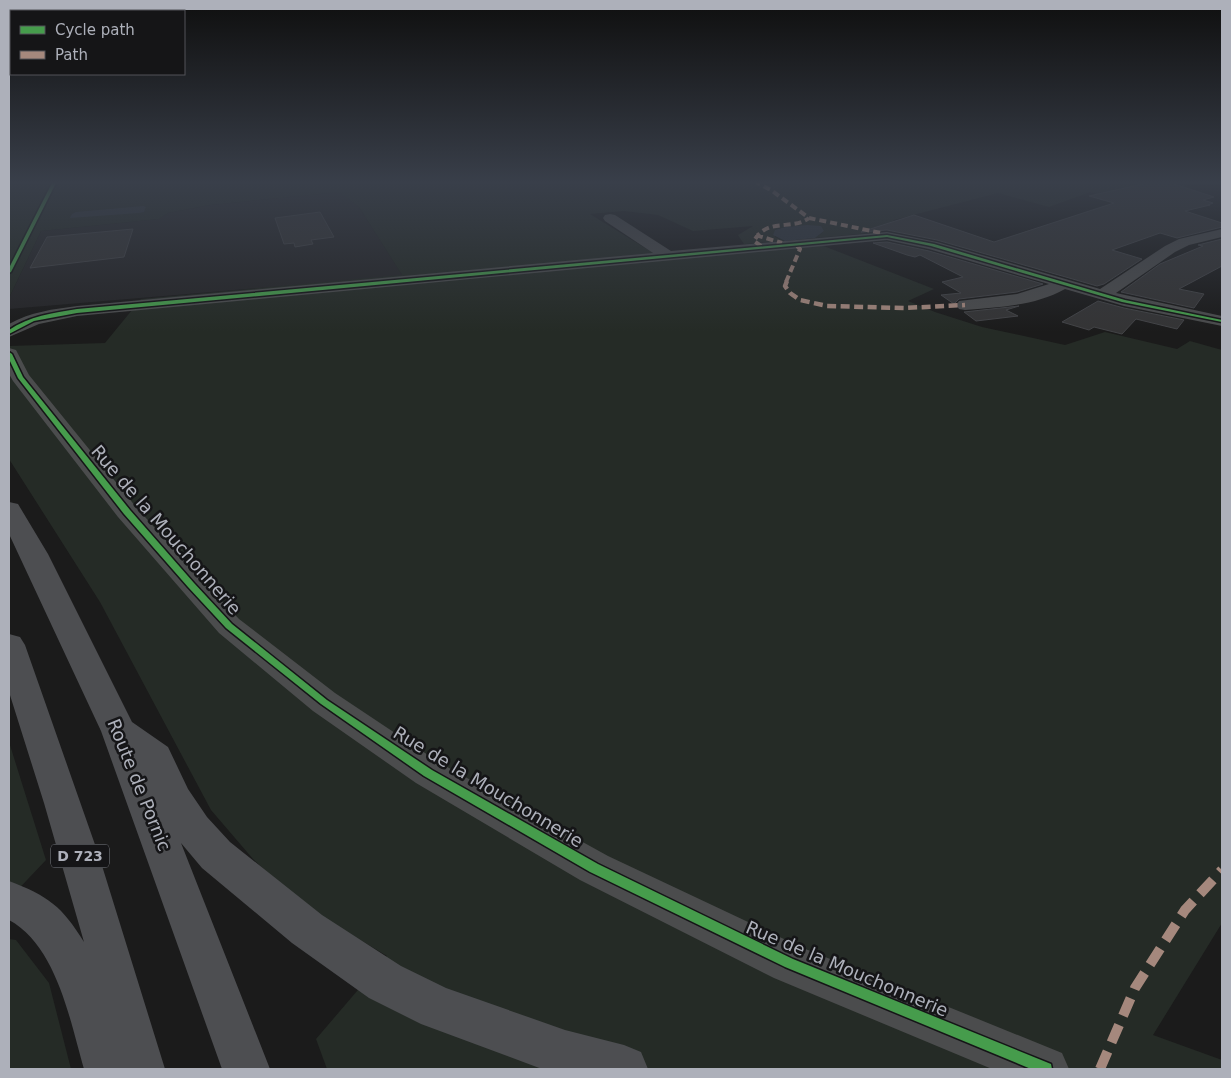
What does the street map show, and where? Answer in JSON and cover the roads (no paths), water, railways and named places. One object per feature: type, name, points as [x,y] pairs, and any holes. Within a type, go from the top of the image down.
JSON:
[{"type":"highway","name":"Route de Pornic","points":[[9,510],[34,554],[119,731],[246,1069]]},
{"type":"highway","name":"D 723","points":[[9,646],[50,760],[142,1069]]},
{"type":"highway","points":[[119,731],[155,757],[174,799],[193,830],[216,855],[307,929],[355,962],[385,982],[437,1008],[565,1054],[624,1069]]},
{"type":"highway","points":[[9,900],[30,910],[55,934],[81,985],[108,1069]]},
{"type":"street","points":[[630,231],[666,255]]},
{"type":"street","points":[[1103,294],[1170,249],[1184,242],[1222,233]]},
{"type":"street","name":"Rue de la Mouchonnerie","points":[[1046,1069],[789,963],[594,868],[428,774],[332,707],[229,626],[127,512],[20,376],[10,334],[48,316],[274,285],[887,236],[932,245],[1103,294],[1178,313],[1222,320]]},
{"type":"street","points":[[965,305],[1037,295],[1052,291],[1064,283]]}]
